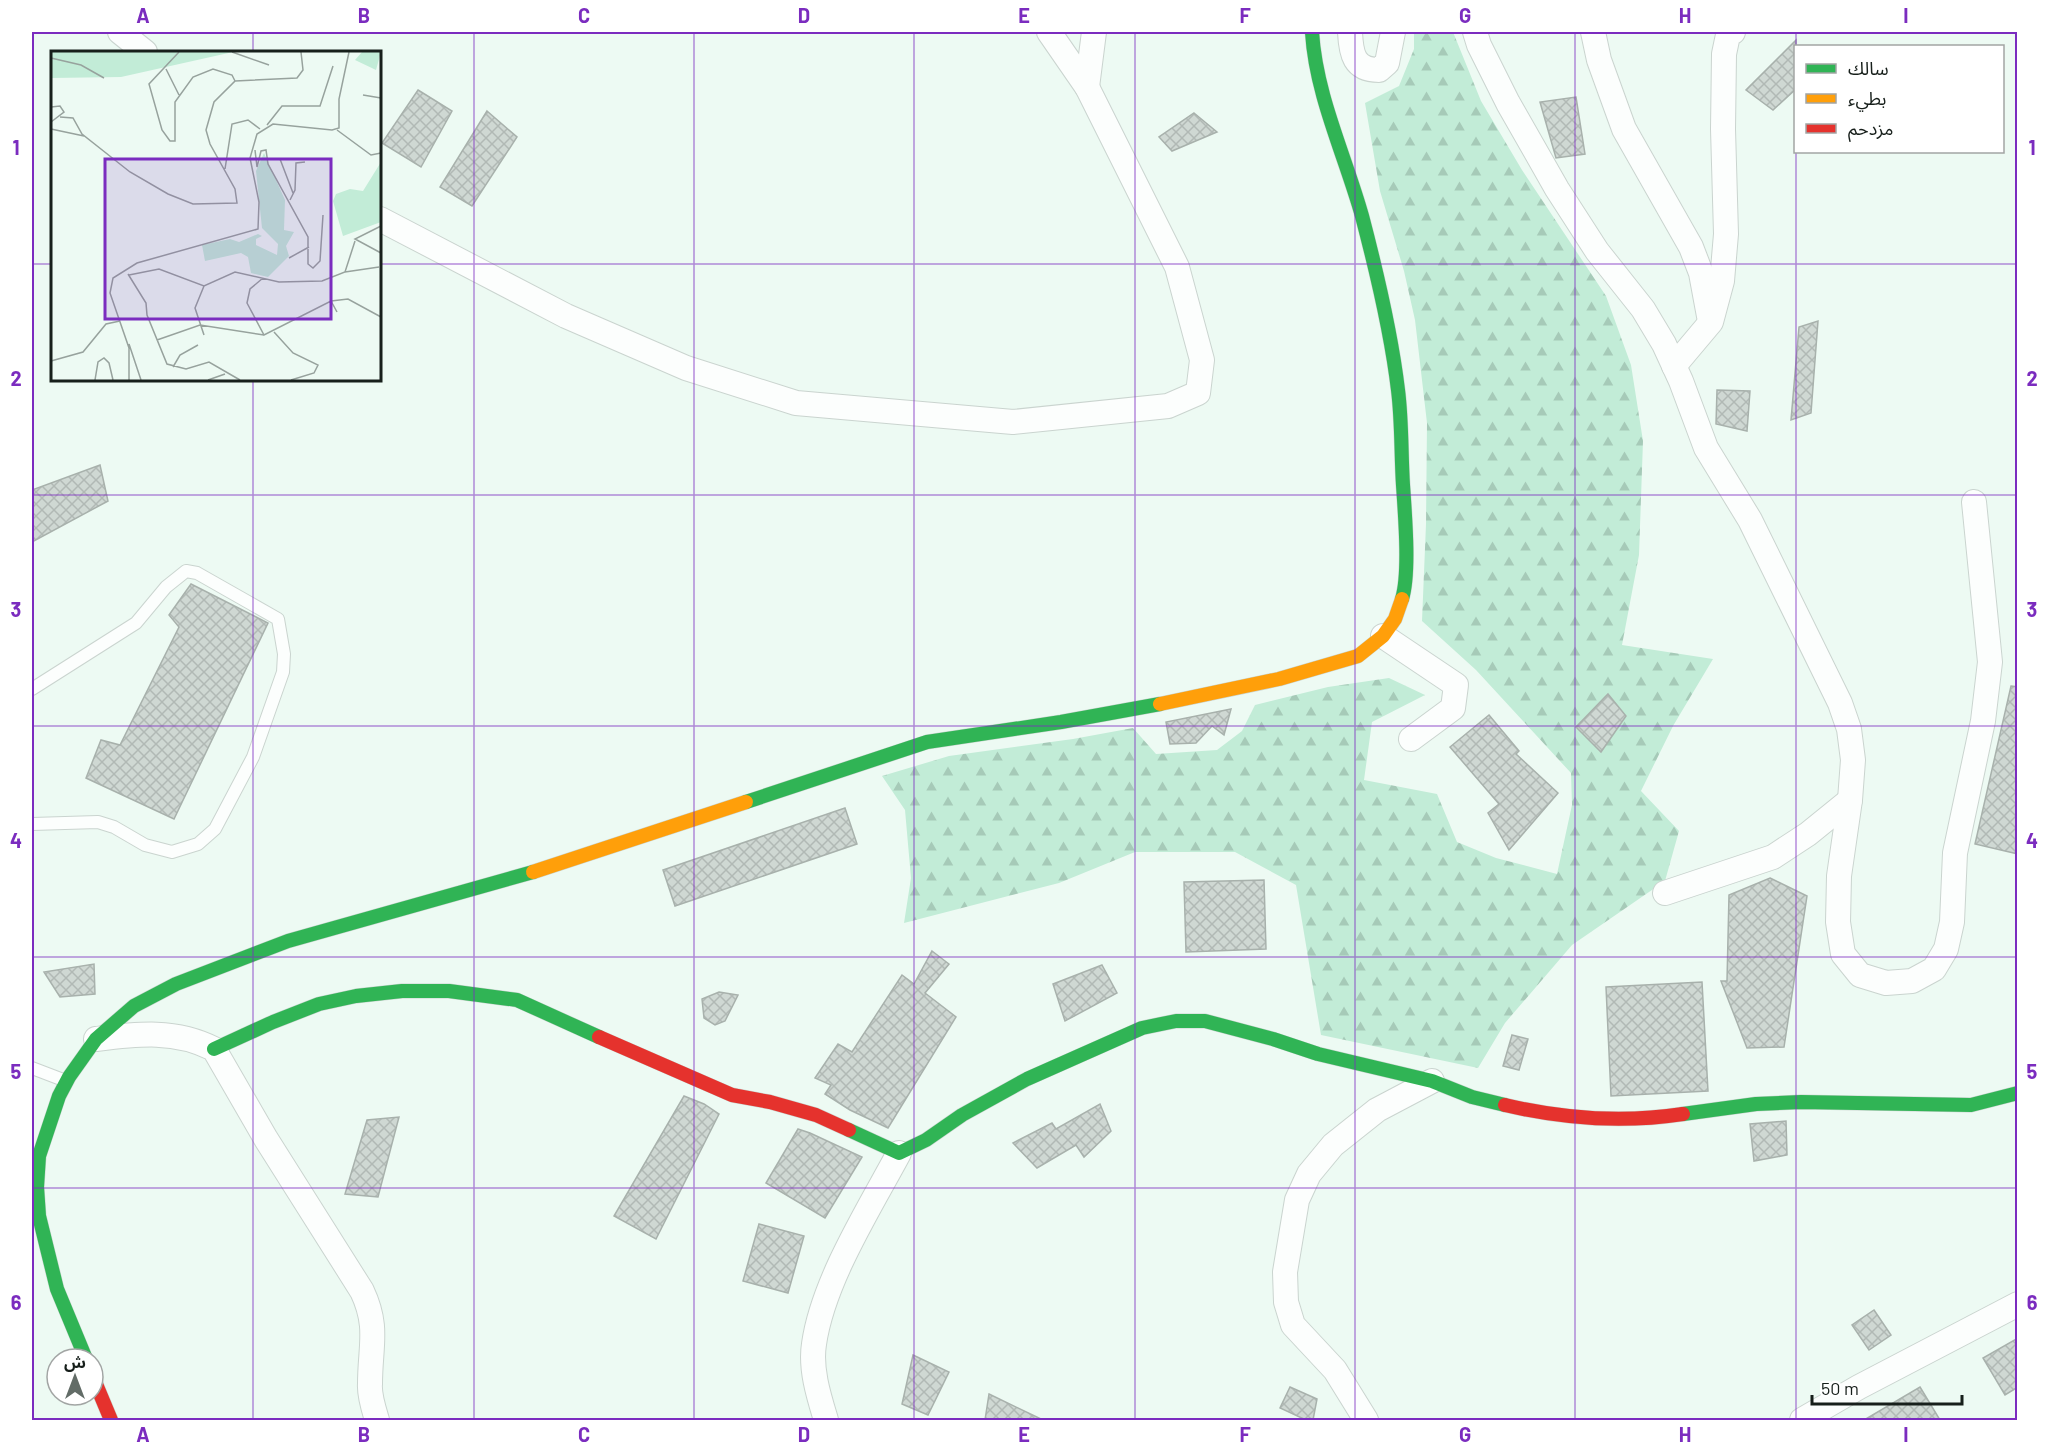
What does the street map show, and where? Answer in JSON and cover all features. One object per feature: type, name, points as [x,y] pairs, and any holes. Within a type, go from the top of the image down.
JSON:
[{"type":"main road","points":[[81,1347],[57,1289],[39,1216],[39,1155],[59,1096],[67,1081],[96,1039],[134,1006],[176,984],[288,941],[502,882],[927,742],[1061,722],[1172,702],[1279,679],[1358,656],[1383,636],[1398,611],[1403,595],[1405,568],[1405,517],[1398,391],[1380,283],[1359,206],[1327,109],[1312,48],[1312,32]]},
{"type":"main road","points":[[214,1049],[250,1032],[332,1001],[365,995],[399,993],[451,991],[485,994],[517,1000],[700,1083],[732,1095],[770,1102],[816,1115],[899,1153],[926,1140],[962,1115],[1026,1079],[1142,1028],[1176,1021],[1205,1021],[1274,1039],[1318,1054],[1432,1081],[1472,1097],[1527,1110],[1578,1118],[1627,1120],[1756,1104],[1801,1102],[1971,1105],[2018,1094]]},
{"type":"main road","points":[[105,1406],[111,1420]]},
{"type":"street","points":[[120,32],[144,51]]},
{"type":"street","points":[[381,220],[566,316],[686,368],[796,403],[1013,422],[1168,406],[1198,393],[1202,360],[1177,267],[1088,87],[1049,32]]},
{"type":"street","points":[[1088,87],[1094,32]]},
{"type":"street","points":[[1350,32],[1356,62],[1366,70],[1379,70],[1387,63],[1393,32]]},
{"type":"street","points":[[1475,32],[1479,45],[1508,103],[1557,189],[1597,251],[1643,309],[1664,344],[1706,448],[1755,531],[1840,703],[1849,729],[1853,760],[1850,800],[1839,876],[1838,922],[1843,954],[1860,975],[1886,983],[1912,981],[1934,969],[1946,949],[1952,922],[1955,853],[1983,721],[1990,662],[1974,502]]},
{"type":"street","points":[[1593,32],[1599,60],[1624,129],[1691,247],[1701,273],[1711,322]]},
{"type":"street","points":[[1674,366],[1711,322],[1722,280],[1726,234],[1723,129],[1724,54],[1728,35],[1733,32]]},
{"type":"street","points":[[1383,636],[1456,685],[1453,708],[1411,739]]},
{"type":"street","points":[[1665,893],[1773,857],[1808,834],[1850,800]]},
{"type":"street","points":[[96,1039],[144,1034],[171,1035],[193,1040],[214,1049],[266,1139],[362,1291],[370,1308],[374,1328],[369,1386],[377,1420]]},
{"type":"street","points":[[1366,1420],[1335,1370],[1293,1325],[1286,1302],[1285,1272],[1297,1200],[1309,1174],[1333,1145],[1377,1110],[1432,1081]]},
{"type":"street","points":[[826,1420],[818,1395],[813,1346],[820,1315],[838,1268],[899,1153]]},
{"type":"street","points":[[1802,1420],[1859,1387],[2018,1304]]},
{"type":"lane","points":[[32,689],[136,623],[166,587],[186,571],[197,573],[278,619],[284,654],[283,672],[257,747],[215,829],[198,844],[172,852],[145,845],[114,827],[98,822],[32,824]]},
{"type":"lane","points":[[32,1068],[67,1081]]},
{"type":"green space","points":[[1414,32],[1453,32],[1481,101],[1522,170],[1606,296],[1631,365],[1643,441],[1639,555],[1622,645],[1713,659],[1673,726],[1641,791],[1679,831],[1665,881],[1572,945],[1505,1023],[1478,1068],[1321,1035],[1296,885],[1235,852],[1135,852],[1059,883],[904,923],[911,878],[905,810],[882,776],[949,756],[1073,739],[1133,728],[1156,754],[1217,750],[1242,731],[1255,705],[1328,687],[1389,678],[1425,695],[1372,722],[1364,780],[1437,794],[1457,842],[1496,858],[1557,874],[1572,805],[1571,773],[1476,670],[1422,621],[1427,423],[1415,320],[1404,271],[1380,191],[1365,103],[1399,86],[1414,49]]},
{"type":"building","points":[[1796,40],[1796,45],[1794,45],[1794,91],[1773,110],[1746,90]]},
{"type":"building","points":[[418,90],[452,111],[421,167],[382,143]]},
{"type":"building","points":[[1576,97],[1585,154],[1556,158],[1540,102]]},
{"type":"building","points":[[487,111],[517,137],[472,206],[440,187]]},
{"type":"building","points":[[1194,113],[1217,132],[1172,151],[1159,137]]},
{"type":"building","points":[[1818,321],[1811,413],[1791,420],[1799,327]]},
{"type":"building","points":[[1717,390],[1750,391],[1747,431],[1716,424]]},
{"type":"building","points":[[100,465],[108,501],[32,542],[32,490]]},
{"type":"building","points":[[191,584],[268,623],[174,819],[86,778],[101,740],[120,745],[179,627],[169,615]]},
{"type":"building","points":[[2011,686],[2018,687],[2018,854],[1975,844]]},
{"type":"building","points":[[1608,694],[1626,716],[1601,752],[1576,727]]},
{"type":"building","points":[[1231,709],[1224,735],[1212,726],[1196,743],[1170,744],[1166,722]]},
{"type":"building","points":[[1489,715],[1519,751],[1516,754],[1558,793],[1509,850],[1488,813],[1499,804],[1450,747]]},
{"type":"building","points":[[845,808],[857,844],[675,906],[663,870]]},
{"type":"building","points":[[1770,878],[1807,896],[1784,1047],[1747,1048],[1721,981],[1727,981],[1729,895]]},
{"type":"building","points":[[1264,880],[1266,949],[1186,952],[1184,882]]},
{"type":"building","points":[[932,951],[949,964],[925,993],[956,1017],[888,1128],[850,1110],[825,1094],[831,1085],[815,1078],[838,1044],[852,1052],[902,975],[914,984]]},
{"type":"building","points":[[94,964],[95,994],[60,997],[44,972]]},
{"type":"building","points":[[1102,965],[1117,993],[1065,1021],[1053,984]]},
{"type":"building","points":[[1702,982],[1708,1091],[1611,1096],[1606,987]]},
{"type":"building","points":[[719,992],[738,995],[725,1021],[715,1025],[704,1018],[702,999]]},
{"type":"building","points":[[1512,1035],[1528,1039],[1519,1070],[1503,1066]]},
{"type":"building","points":[[684,1096],[704,1104],[719,1114],[656,1239],[614,1216]]},
{"type":"building","points":[[1100,1104],[1111,1131],[1084,1157],[1076,1145],[1037,1168],[1013,1143],[1052,1123],[1056,1129]]},
{"type":"building","points":[[399,1117],[378,1197],[345,1194],[367,1120]]},
{"type":"building","points":[[1786,1121],[1787,1155],[1754,1161],[1750,1124]]},
{"type":"building","points":[[798,1129],[862,1157],[825,1218],[766,1183]]},
{"type":"building","points":[[759,1224],[804,1236],[788,1293],[743,1281]]},
{"type":"building","points":[[1874,1310],[1891,1335],[1869,1350],[1852,1325]]},
{"type":"building","points":[[2018,1338],[2018,1387],[2005,1395],[1983,1358]]},
{"type":"building","points":[[913,1355],[949,1372],[928,1415],[902,1404]]},
{"type":"building","points":[[1290,1387],[1317,1399],[1313,1420],[1306,1420],[1280,1408]]},
{"type":"building","points":[[1920,1387],[1940,1420],[1864,1420]]},
{"type":"building","points":[[989,1394],[1043,1420],[985,1420]]},
{"type":"traffic: fast","points":[[1312,32],[1325,102],[1355,193],[1373,259],[1395,368],[1400,414],[1406,544],[1406,574],[1402,599]]},
{"type":"traffic: fast","points":[[746,802],[927,742],[1061,722],[1160,704]]},
{"type":"traffic: fast","points":[[81,1347],[57,1289],[39,1216],[37,1187],[39,1156],[59,1096],[69,1077],[96,1039],[134,1006],[176,984],[288,941],[533,872]]},
{"type":"traffic: fast","points":[[214,1049],[319,1004],[356,996],[402,991],[449,991],[517,1000],[599,1037]]},
{"type":"traffic: fast","points":[[849,1130],[899,1153],[926,1140],[962,1115],[1027,1079],[1142,1028],[1176,1021],[1205,1021],[1318,1054],[1432,1081],[1472,1097],[1505,1105]]},
{"type":"traffic: fast","points":[[1683,1114],[1756,1104],[1801,1102],[1971,1105],[2018,1093]]},
{"type":"traffic: slow","points":[[1160,704],[1279,679],[1358,656],[1383,636],[1395,619],[1402,599]]},
{"type":"traffic: slow","points":[[533,872],[746,802]]},
{"type":"traffic: jam","points":[[599,1037],[732,1095],[770,1102],[816,1115],[849,1130]]},
{"type":"traffic: jam","points":[[1505,1105],[1549,1114],[1594,1118],[1661,1117],[1683,1114]]},
{"type":"traffic: jam","points":[[105,1406],[111,1420]]}]
